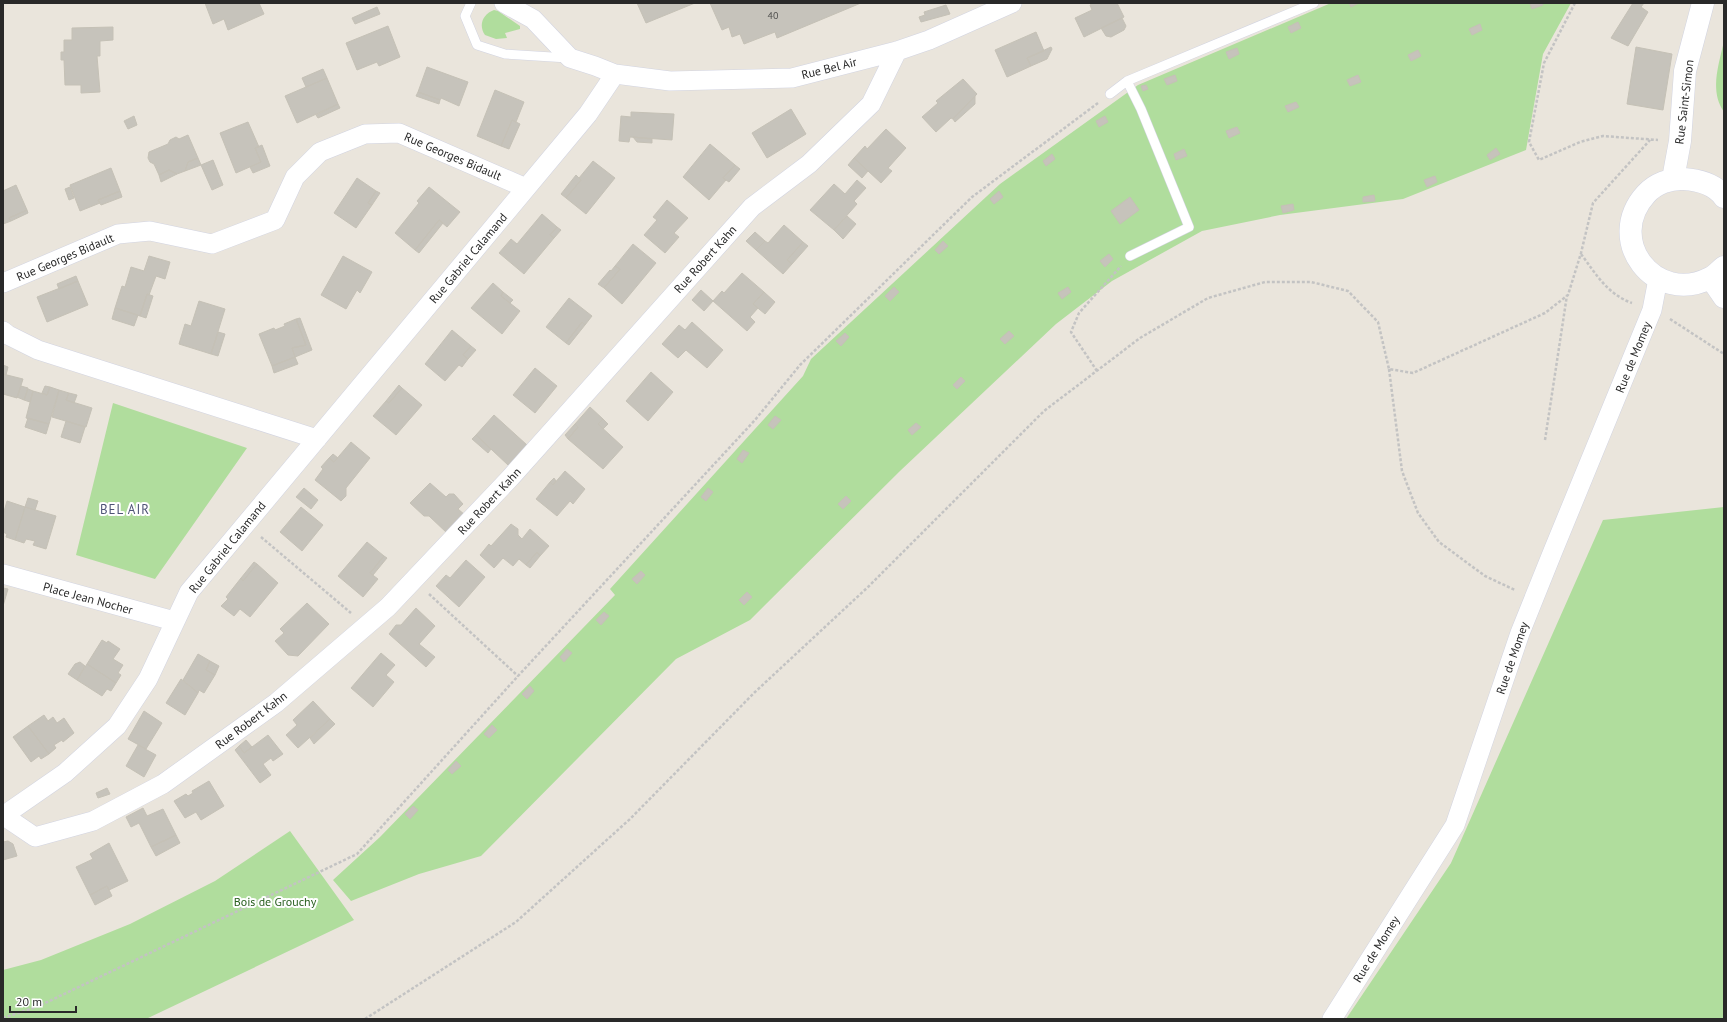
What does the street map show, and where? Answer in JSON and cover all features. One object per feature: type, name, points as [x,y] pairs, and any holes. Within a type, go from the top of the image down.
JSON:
[{"type":"street","points":[[504,3],[533,19],[570,58]]},
{"type":"street","name":"Rue Bel Air","points":[[570,58],[615,74],[670,81],[792,78],[897,51],[929,40],[1012,3]]},
{"type":"street","name":"Rue Saint-Simon","points":[[1673,178],[1680,141],[1686,71],[1703,3]]},
{"type":"street","name":"Rue Robert Kahn","points":[[3,816],[35,838],[93,821],[163,784],[276,703],[366,626],[388,607],[511,477],[752,207],[809,164],[871,104],[897,51]]},
{"type":"street","name":"Rue Gabriel Calamand","points":[[3,816],[65,773],[118,726],[148,679],[174,621],[189,592],[588,114],[615,74]]},
{"type":"street","name":"Rue Georges Bidault","points":[[3,283],[118,234],[150,231],[212,244],[275,220],[295,177],[320,152],[365,134],[399,133],[526,188]]},
{"type":"street","points":[[1724,197],[1721,193],[1701,180],[1673,178],[1651,188],[1637,204],[1630,231],[1635,255],[1644,269],[1658,279],[1676,285],[1694,284],[1718,272],[1724,297]]},
{"type":"street","name":"Rue de Momey","points":[[1332,1019],[1455,825],[1520,633],[1652,310],[1658,279]]},
{"type":"street","points":[[3,331],[38,350],[317,439]]},
{"type":"street","name":"Place Jean Nocher","points":[[3,574],[174,621]]},
{"type":"lane","points":[[471,3],[465,16],[477,45],[505,54],[570,58]]},
{"type":"lane","points":[[1110,94],[1127,81],[1314,3]]},
{"type":"lane","points":[[1127,81],[1141,109],[1189,226],[1130,256]]},
{"type":"path","points":[[1545,440],[1568,295],[1593,203],[1650,140],[1603,136],[1580,142],[1539,160],[1535,154],[1529,142],[1544,63],[1575,3]]},
{"type":"path","points":[[3,1018],[39,1006],[357,854],[518,676],[755,420],[800,365],[972,197],[1110,94]]},
{"type":"path","points":[[1580,253],[1603,285],[1624,300],[1652,310],[1669,319],[1724,354]]},
{"type":"path","points":[[1096,371],[1071,332],[1079,314],[1130,256]]},
{"type":"path","points":[[365,1019],[516,922],[630,819],[755,692],[868,587],[1044,411],[1140,338],[1208,298],[1265,282],[1311,282],[1348,291],[1378,322],[1389,370],[1402,471],[1418,513],[1439,542],[1485,576],[1534,599]]},
{"type":"path","points":[[1389,370],[1413,373],[1545,313],[1568,295]]},
{"type":"path","points":[[246,524],[366,626]]},
{"type":"path","points":[[414,580],[518,676]]},
{"type":"green space","points":[[1331,3],[1571,3],[1543,54],[1526,150],[1403,199],[1280,215],[1202,231],[1112,281],[1056,324],[900,471],[750,620],[676,659],[481,856],[419,874],[351,901],[333,880],[380,837],[615,595],[610,589],[803,376],[811,359],[1000,184],[1138,85]]},
{"type":"green space","points":[[494,10],[498,11],[520,26],[520,29],[505,33],[507,38],[496,39],[485,35],[482,27],[484,17]]},
{"type":"green space","points":[[1724,41],[1724,112],[1719,104],[1716,77]]},
{"type":"green space","points":[[113,403],[247,448],[155,579],[76,555]]},
{"type":"green space","points":[[1724,507],[1724,1019],[1346,1019],[1451,863],[1603,520]]},
{"type":"green space","name":"Bois de Grouchy","points":[[290,831],[354,920],[146,1019],[3,1019],[3,970],[41,960],[130,924],[215,881]]},
{"type":"building","points":[[205,3],[259,3],[264,14],[228,30],[224,19],[213,24]]},
{"type":"building","points":[[637,3],[695,3],[646,23]]},
{"type":"building","points":[[710,3],[861,3],[777,38],[775,32],[744,44],[740,34],[732,37],[729,27],[722,30]]},
{"type":"building","points":[[1093,3],[1117,3],[1124,17],[1084,37],[1075,18],[1092,10],[1090,5]]},
{"type":"building","points":[[1349,3],[1359,3],[1351,7]]},
{"type":"building","points":[[1542,3],[1543,5],[1532,9],[1530,4]]},
{"type":"building","points":[[1633,3],[1644,3],[1641,7],[1648,12],[1628,46],[1611,38]]},
{"type":"building","points":[[946,5],[950,14],[921,22],[919,17],[925,15],[924,12]]},
{"type":"building","points":[[377,7],[380,14],[355,24],[352,18]]},
{"type":"building","points":[[1122,18],[1126,26],[1124,30],[1111,37],[1106,36],[1101,28]]},
{"type":"building","points":[[1298,22],[1301,28],[1291,33],[1288,27]]},
{"type":"building","points":[[1480,24],[1482,30],[1472,35],[1469,29]]},
{"type":"building","points":[[388,26],[400,57],[379,66],[377,62],[357,70],[346,43]]},
{"type":"building","points":[[113,27],[113,40],[100,41],[100,56],[97,56],[100,92],[81,93],[81,85],[65,85],[64,60],[61,60],[61,52],[64,52],[64,40],[72,40],[72,28]]},
{"type":"building","points":[[1036,32],[1044,51],[1027,58],[1031,66],[1007,77],[995,50]]},
{"type":"building","points":[[1051,47],[1052,49],[1047,59],[1031,66],[1027,58]]},
{"type":"building","points":[[1636,47],[1672,54],[1663,110],[1627,104]]},
{"type":"building","points":[[1237,48],[1239,54],[1229,59],[1226,52]]},
{"type":"building","points":[[1418,50],[1421,56],[1411,61],[1408,55]]},
{"type":"building","points":[[427,67],[468,82],[459,106],[441,98],[440,100],[418,92]]},
{"type":"building","points":[[323,69],[327,78],[306,87],[302,78]]},
{"type":"building","points":[[1175,75],[1177,81],[1167,85],[1164,79]]},
{"type":"building","points":[[1358,75],[1361,82],[1350,86],[1347,80]]},
{"type":"building","points":[[327,78],[338,104],[297,123],[285,96]]},
{"type":"building","points":[[963,79],[977,94],[953,119],[951,118],[936,132],[922,117],[938,103],[936,101]]},
{"type":"building","points":[[1146,85],[1148,89],[1143,91],[1141,86]]},
{"type":"building","points":[[495,90],[524,102],[516,122],[512,120],[501,146],[477,136]]},
{"type":"building","points":[[418,92],[440,100],[439,104],[416,96]]},
{"type":"building","points":[[975,96],[975,104],[955,122],[953,119]]},
{"type":"building","points":[[1296,102],[1299,107],[1288,112],[1285,106]]},
{"type":"building","points":[[338,104],[340,108],[318,118],[316,115]]},
{"type":"building","points":[[791,109],[806,134],[767,158],[752,133]]},
{"type":"building","points":[[631,112],[674,114],[672,140],[630,137],[629,142],[619,141],[621,116],[631,117]]},
{"type":"building","points":[[134,116],[137,125],[128,129],[124,121]]},
{"type":"building","points":[[1105,116],[1108,122],[1099,127],[1096,121]]},
{"type":"building","points":[[512,120],[520,124],[509,149],[501,146]]},
{"type":"building","points":[[248,122],[259,147],[255,148],[261,162],[236,173],[220,133]]},
{"type":"building","points":[[1237,127],[1240,133],[1229,138],[1226,131]]},
{"type":"building","points":[[886,129],[906,148],[888,168],[892,171],[881,183],[854,158],[865,146],[867,149]]},
{"type":"building","points":[[188,135],[198,158],[188,162],[185,171],[177,174],[169,170],[159,175],[154,164],[150,162],[148,158],[149,152],[168,144],[170,140],[176,137],[179,139]]},
{"type":"building","points":[[633,137],[652,139],[652,143],[637,142]]},
{"type":"building","points":[[710,144],[735,165],[723,178],[726,180],[709,200],[683,177]]},
{"type":"building","points":[[262,145],[270,166],[253,173],[250,167],[261,162],[255,148]]},
{"type":"building","points":[[1496,148],[1500,154],[1490,160],[1487,155]]},
{"type":"building","points":[[1184,149],[1187,156],[1176,160],[1174,154]]},
{"type":"building","points":[[1052,154],[1055,159],[1046,166],[1043,161]]},
{"type":"building","points":[[198,158],[201,165],[185,171],[188,162]]},
{"type":"building","points":[[854,158],[868,171],[862,178],[848,165]]},
{"type":"building","points":[[213,160],[223,185],[212,190],[201,165]]},
{"type":"building","points":[[593,161],[615,178],[586,214],[566,198],[581,180],[579,178]]},
{"type":"building","points":[[735,165],[740,169],[729,182],[723,178]]},
{"type":"building","points":[[111,168],[120,191],[98,200],[100,203],[80,211],[70,185]]},
{"type":"building","points":[[169,170],[177,174],[161,182],[159,175]]},
{"type":"building","points":[[576,175],[581,180],[566,198],[561,194]]},
{"type":"building","points":[[1435,176],[1437,182],[1427,187],[1424,180]]},
{"type":"building","points":[[357,178],[376,191],[368,203],[372,205],[356,228],[334,213]]},
{"type":"building","points":[[857,180],[866,188],[854,201],[857,204],[834,230],[810,210],[834,184],[845,194]]},
{"type":"building","points":[[16,185],[27,210],[9,218],[11,221],[3,224],[3,191]]},
{"type":"building","points":[[70,187],[74,198],[69,200],[65,189]]},
{"type":"building","points":[[429,187],[460,212],[447,227],[439,220],[415,250],[395,233],[419,203],[417,201]]},
{"type":"building","points":[[120,191],[122,197],[101,205],[98,200]]},
{"type":"building","points":[[376,191],[380,193],[372,205],[368,203]]},
{"type":"building","points":[[999,191],[1003,197],[994,204],[990,199]]},
{"type":"building","points":[[1374,195],[1375,201],[1363,202],[1363,197]]},
{"type":"building","points":[[1130,197],[1139,210],[1120,224],[1111,211]]},
{"type":"building","points":[[667,200],[688,218],[674,233],[679,237],[665,253],[644,235],[657,220],[653,217]]},
{"type":"building","points":[[1293,204],[1294,210],[1283,213],[1281,206]]},
{"type":"building","points":[[27,210],[28,213],[11,221],[9,218]]},
{"type":"building","points":[[542,214],[557,227],[550,235],[554,238],[524,274],[499,253],[511,239],[517,244]]},
{"type":"building","points":[[847,216],[856,224],[843,239],[834,230]]},
{"type":"building","points":[[439,220],[443,223],[419,253],[415,250]]},
{"type":"building","points":[[784,225],[803,242],[787,260],[792,264],[783,274],[756,250],[765,241],[768,243]]},
{"type":"building","points":[[557,227],[561,230],[554,238],[550,235]]},
{"type":"building","points":[[755,232],[765,241],[756,250],[746,241]]},
{"type":"building","points":[[943,241],[948,246],[939,254],[935,250]]},
{"type":"building","points":[[803,242],[808,246],[792,264],[787,260]]},
{"type":"building","points":[[633,244],[656,263],[622,304],[604,288],[620,269],[615,266]]},
{"type":"building","points":[[1109,254],[1113,259],[1105,267],[1100,261]]},
{"type":"building","points":[[149,256],[170,262],[165,279],[156,276],[149,295],[147,294],[140,316],[115,308],[122,286],[125,287],[131,267],[144,271]]},
{"type":"building","points":[[343,256],[372,272],[360,293],[357,290],[346,309],[321,295]]},
{"type":"building","points":[[615,266],[620,269],[604,288],[598,284],[610,270],[611,271]]},
{"type":"building","points":[[742,273],[764,292],[753,304],[758,308],[750,317],[755,322],[747,331],[713,301],[722,291],[724,293]]},
{"type":"building","points":[[76,276],[78,281],[59,289],[57,284]]},
{"type":"building","points":[[78,281],[88,305],[47,322],[37,297]]},
{"type":"building","points":[[493,283],[503,292],[501,296],[520,311],[502,334],[471,308]]},
{"type":"building","points":[[894,287],[899,292],[890,301],[885,296]]},
{"type":"building","points":[[1068,287],[1071,292],[1062,299],[1058,293]]},
{"type":"building","points":[[701,290],[713,301],[704,311],[692,300]]},
{"type":"building","points":[[503,292],[513,300],[510,303],[501,296]]},
{"type":"building","points":[[764,292],[775,302],[765,314],[753,304]]},
{"type":"building","points":[[147,294],[153,296],[146,318],[140,316]]},
{"type":"building","points":[[569,298],[592,316],[585,325],[582,322],[566,343],[546,327]]},
{"type":"building","points":[[199,301],[225,309],[211,354],[179,344],[185,324],[191,326]]},
{"type":"building","points":[[115,308],[138,315],[134,326],[112,319]]},
{"type":"building","points":[[300,318],[312,350],[295,357],[292,348],[306,345],[296,319]]},
{"type":"building","points":[[296,319],[306,345],[292,348],[295,357],[272,366],[259,334],[274,328],[275,330],[285,326],[284,324]]},
{"type":"building","points":[[582,322],[585,325],[569,345],[566,343]]},
{"type":"building","points":[[692,322],[723,350],[707,368],[686,350],[678,358],[662,344],[679,325],[685,330]]},
{"type":"building","points":[[452,330],[471,346],[463,355],[468,359],[462,367],[459,365],[445,381],[425,364]]},
{"type":"building","points":[[1009,331],[1014,336],[1005,344],[1000,339]]},
{"type":"building","points":[[218,332],[225,334],[218,356],[211,354]]},
{"type":"building","points":[[845,333],[849,337],[841,346],[836,341]]},
{"type":"building","points":[[471,346],[476,350],[468,359],[463,355]]},
{"type":"building","points":[[295,357],[298,364],[274,373],[272,366]]},
{"type":"building","points":[[3,365],[8,367],[6,375],[3,374]]},
{"type":"building","points":[[535,368],[557,386],[535,413],[513,395]]},
{"type":"building","points":[[651,372],[673,392],[648,421],[626,401]]},
{"type":"building","points":[[3,374],[23,379],[17,398],[3,394]]},
{"type":"building","points":[[961,377],[965,381],[957,389],[953,385]]},
{"type":"building","points":[[399,385],[402,388],[389,403],[386,401]]},
{"type":"building","points":[[21,386],[28,388],[24,400],[17,397]]},
{"type":"building","points":[[45,386],[50,387],[47,395],[42,393]]},
{"type":"building","points":[[50,387],[59,390],[49,424],[26,418],[33,391],[47,395]]},
{"type":"building","points":[[402,388],[422,405],[396,435],[373,416],[386,401],[389,403]]},
{"type":"building","points":[[28,389],[33,391],[30,402],[24,400]]},
{"type":"building","points":[[59,390],[69,393],[66,400],[92,408],[86,427],[52,417]]},
{"type":"building","points":[[69,393],[77,395],[74,403],[66,400]]},
{"type":"building","points":[[590,407],[603,419],[598,424],[623,447],[603,469],[568,439],[578,427],[575,424]]},
{"type":"building","points":[[494,415],[527,445],[508,465],[476,435]]},
{"type":"building","points":[[775,416],[781,420],[773,429],[768,425]]},
{"type":"building","points":[[28,418],[49,424],[46,434],[25,427]]},
{"type":"building","points":[[603,419],[608,424],[603,429],[598,424]]},
{"type":"building","points":[[66,421],[85,427],[80,443],[61,437]]},
{"type":"building","points":[[916,423],[921,427],[912,435],[908,430]]},
{"type":"building","points":[[575,424],[578,427],[568,439],[565,435]]},
{"type":"building","points":[[476,435],[491,449],[488,453],[472,439]]},
{"type":"building","points":[[351,442],[370,458],[346,488],[346,496],[341,501],[315,480],[323,469],[321,467],[329,458],[334,462]]},
{"type":"building","points":[[743,450],[749,453],[742,463],[737,459]]},
{"type":"building","points":[[333,454],[338,458],[334,462],[329,458]]},
{"type":"building","points":[[565,471],[585,489],[573,504],[570,501],[557,516],[536,499],[550,482],[553,485]]},
{"type":"building","points":[[554,478],[556,481],[553,485],[550,482]]},
{"type":"building","points":[[430,483],[446,497],[449,494],[454,494],[463,504],[458,509],[465,515],[447,533],[429,516],[424,516],[410,503]]},
{"type":"building","points":[[304,488],[318,500],[311,509],[296,497]]},
{"type":"building","points":[[708,488],[713,492],[706,501],[701,497]]},
{"type":"building","points":[[846,496],[851,501],[843,509],[838,504]]},
{"type":"building","points":[[28,498],[38,501],[35,510],[25,507]]},
{"type":"building","points":[[7,501],[25,507],[15,540],[6,537],[7,534],[3,532],[3,515]]},
{"type":"building","points":[[25,507],[56,516],[46,549],[33,545],[35,541],[26,539],[24,543],[15,540]]},
{"type":"building","points":[[301,507],[323,525],[302,551],[280,532]]},
{"type":"building","points":[[511,524],[518,529],[518,535],[522,539],[530,529],[549,546],[540,556],[537,552],[526,565],[519,559],[513,566],[503,558],[494,568],[480,555],[489,544],[491,546]]},
{"type":"building","points":[[367,542],[384,556],[370,573],[378,579],[363,597],[338,576]]},
{"type":"building","points":[[537,552],[540,556],[530,568],[526,565]]},
{"type":"building","points":[[384,556],[387,558],[373,575],[370,573]]},
{"type":"building","points":[[466,560],[485,577],[459,607],[436,586],[446,575],[450,578]]},
{"type":"building","points":[[254,562],[257,564],[243,581],[241,578]]},
{"type":"building","points":[[257,564],[278,583],[250,617],[240,609],[234,616],[221,606],[228,599],[226,597],[241,578],[243,581]]},
{"type":"building","points":[[641,571],[645,575],[637,584],[632,579]]},
{"type":"building","points":[[3,588],[8,589],[3,606]]},
{"type":"building","points":[[747,592],[752,597],[744,605],[739,600]]},
{"type":"building","points":[[307,603],[329,624],[298,656],[288,655],[275,641],[284,633],[280,629]]},
{"type":"building","points":[[416,608],[435,626],[419,644],[435,657],[426,667],[389,634],[396,625],[401,625]]},
{"type":"building","points":[[604,612],[609,616],[601,625],[596,620]]},
{"type":"building","points":[[102,640],[107,643],[108,641],[120,649],[113,659],[123,665],[118,673],[121,675],[116,683],[87,664]]},
{"type":"building","points":[[567,649],[572,653],[564,662],[560,657]]},
{"type":"building","points":[[381,653],[395,665],[386,675],[394,682],[373,707],[351,688]]},
{"type":"building","points":[[198,654],[210,661],[206,670],[215,675],[204,693],[199,690],[198,693],[183,680]]},
{"type":"building","points":[[210,661],[219,666],[215,675],[206,670]]},
{"type":"building","points":[[80,662],[85,666],[77,680],[68,674],[75,664]]},
{"type":"building","points":[[87,664],[116,683],[111,691],[107,689],[102,696],[77,680]]},
{"type":"building","points":[[181,679],[198,693],[185,715],[166,703]]},
{"type":"building","points":[[530,686],[534,691],[527,699],[522,694]]},
{"type":"building","points":[[313,701],[330,719],[298,748],[286,735],[297,725],[293,720]]},
{"type":"building","points":[[144,711],[162,723],[146,749],[128,739]]},
{"type":"building","points":[[44,715],[48,721],[53,717],[57,723],[64,718],[74,733],[63,742],[62,740],[54,745],[56,748],[49,754],[28,726]]},
{"type":"building","points":[[330,719],[335,724],[314,744],[310,738]]},
{"type":"building","points":[[492,725],[497,730],[489,738],[484,734]]},
{"type":"building","points":[[28,726],[49,754],[41,759],[39,756],[31,762],[13,737]]},
{"type":"building","points":[[268,735],[283,754],[273,761],[271,758],[263,764],[271,775],[260,783],[235,750],[239,746],[244,753]]},
{"type":"building","points":[[246,740],[252,747],[244,753],[239,746]]},
{"type":"building","points":[[138,745],[156,755],[144,777],[126,766]]},
{"type":"building","points":[[456,761],[461,766],[452,774],[448,770]]},
{"type":"building","points":[[209,781],[224,806],[201,820],[196,812],[185,818],[174,801],[186,794],[188,796],[193,793],[192,791]]},
{"type":"building","points":[[107,788],[110,794],[98,798],[96,793]]},
{"type":"building","points":[[413,806],[418,810],[410,819],[405,814]]},
{"type":"building","points":[[143,808],[147,816],[163,809],[176,835],[151,847],[139,823],[131,827],[126,817]]},
{"type":"building","points":[[176,835],[180,843],[156,856],[151,847]]},
{"type":"building","points":[[8,841],[13,844],[17,856],[3,860],[3,842]]},
{"type":"building","points":[[109,843],[128,881],[109,890],[107,886],[90,895],[76,867],[93,859],[90,854]]},
{"type":"building","points":[[107,886],[112,896],[95,905],[90,895]]},
{"type":"district","name":"BEL AIR","points":[[125,509]]}]
